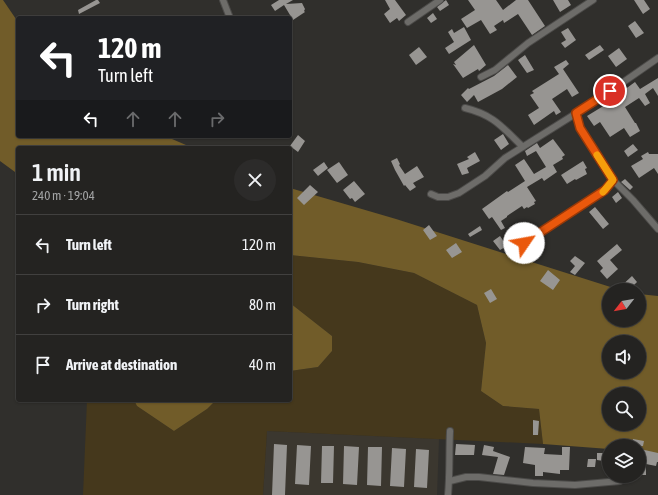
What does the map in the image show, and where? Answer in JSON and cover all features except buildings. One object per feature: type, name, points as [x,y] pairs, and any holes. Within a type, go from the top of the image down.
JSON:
[{"type":"street","points":[[223,0],[229,16]]},
{"type":"street","points":[[408,22],[440,0]]},
{"type":"street","points":[[481,76],[495,70],[528,43],[593,0]]},
{"type":"street","points":[[431,194],[438,197],[443,197],[459,193],[485,176],[505,158],[523,148],[658,58]]},
{"type":"street","points":[[465,108],[479,111],[496,120],[523,148]]},
{"type":"street","points":[[576,113],[580,128],[613,180],[634,200],[658,229]]},
{"type":"street","points":[[524,243],[605,190],[613,180]]},
{"type":"street","points":[[448,495],[450,481],[450,431]]},
{"type":"street","points":[[450,481],[466,477],[575,485],[602,483]]},
{"type":"shaded area","points":[[0,0],[3,0],[16,19],[16,138],[170,138],[188,146],[16,146],[16,174],[0,161]]},
{"type":"shaded area","points":[[292,189],[396,219],[602,284],[602,327],[646,327],[646,295],[658,296],[658,456],[656,454],[646,453],[646,439],[602,439],[602,448],[543,444],[539,409],[503,406],[481,391],[486,343],[477,305],[414,273],[358,262],[292,255]]},
{"type":"shaded area","points":[[292,255],[358,262],[414,273],[477,305],[486,343],[481,391],[503,406],[539,409],[543,444],[267,431],[263,495],[83,495],[87,402],[135,402],[137,406],[174,431],[207,409],[214,402],[292,402],[292,371],[318,367],[332,351],[332,336],[292,305]]},
{"type":"shaded area","points":[[292,305],[332,336],[332,351],[318,367],[292,371]]},
{"type":"shaded area","points":[[135,402],[214,402],[207,409],[174,431],[137,406]]},
{"type":"shaded area","points":[[267,431],[439,439],[437,495],[263,495]]},
{"type":"slow traffic","points":[[597,155],[613,180],[603,192]]},
{"type":"route","points":[[524,243],[605,190],[613,180],[580,128],[576,113],[610,91]]}]
